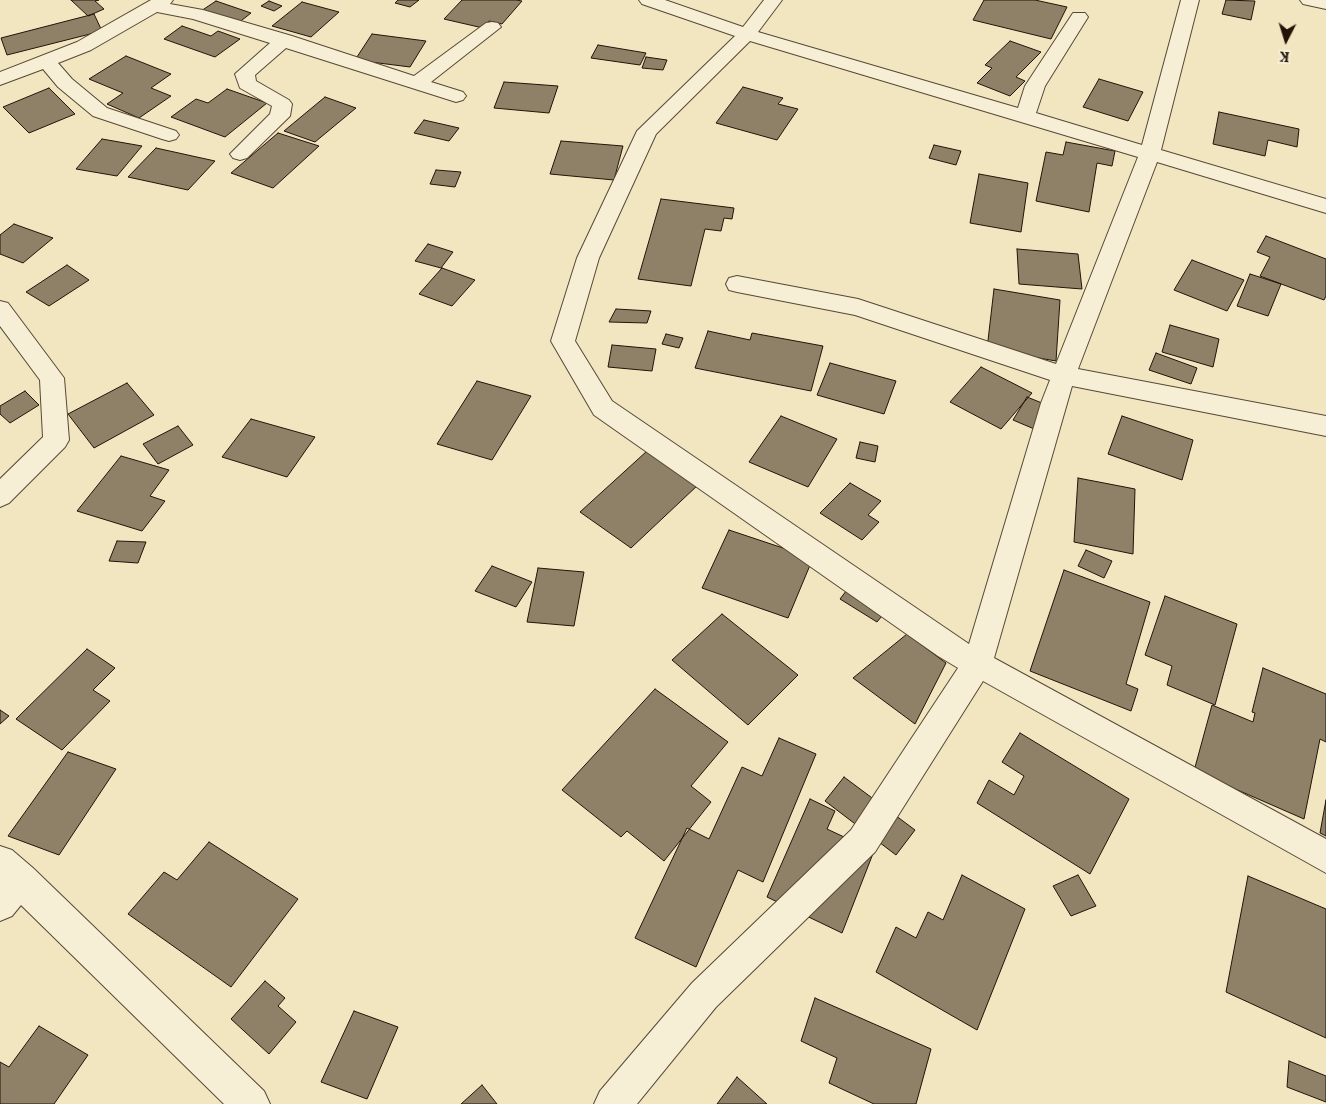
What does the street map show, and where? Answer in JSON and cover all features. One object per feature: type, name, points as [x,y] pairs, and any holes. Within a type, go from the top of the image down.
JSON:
[{"type":"street","points":[[648,0],[746,34],[1326,206]]},
{"type":"street","points":[[773,0],[746,34],[647,130],[588,258],[563,341],[603,408],[948,647],[1326,857]]},
{"type":"street","points":[[613,1104],[704,995],[863,841],[978,663],[1063,375],[1150,154],[1190,0]]},
{"type":"street","points":[[1309,0],[1326,4]]},
{"type":"street","points":[[0,79],[84,46],[159,3],[286,40],[456,96]]},
{"type":"street","points":[[1025,117],[1035,86],[1080,17]]},
{"type":"street","points":[[417,83],[492,27]]},
{"type":"street","points":[[240,154],[280,116],[282,104],[247,84],[245,74],[286,40]]},
{"type":"street","points":[[46,61],[65,84],[100,112],[169,135]]},
{"type":"street","points":[[737,284],[858,307],[1063,375],[1326,426]]},
{"type":"street","points":[[0,309],[52,378],[56,440],[0,496]]},
{"type":"street","points":[[7,882],[251,1104]]},
{"type":"building","points":[[71,0],[99,0],[95,1],[104,9],[88,16]]},
{"type":"building","points":[[398,0],[419,0],[410,7],[395,3]]},
{"type":"building","points":[[462,0],[522,1],[502,24],[489,21],[483,28],[444,19]]},
{"type":"building","points":[[984,0],[1035,0],[1067,7],[1051,39],[973,20]]},
{"type":"building","points":[[1226,0],[1255,1],[1251,20],[1222,14]]},
{"type":"building","points":[[216,1],[251,13],[237,24],[201,11]]},
{"type":"building","points":[[269,1],[282,6],[274,11],[261,6]]},
{"type":"building","points":[[302,2],[339,12],[311,37],[272,26]]},
{"type":"building","points":[[94,14],[102,31],[7,55],[1,38]]},
{"type":"building","points":[[182,26],[211,36],[218,31],[240,39],[215,57],[164,39]]},
{"type":"building","points":[[372,34],[426,41],[410,67],[355,60]]},
{"type":"building","points":[[1010,41],[1041,52],[1016,77],[1025,81],[1010,96],[977,83],[992,68],[985,65]]},
{"type":"building","points":[[598,45],[646,53],[640,65],[591,58]]},
{"type":"building","points":[[126,56],[171,74],[151,88],[171,96],[139,118],[107,104],[123,93],[89,79]]},
{"type":"building","points":[[646,57],[667,60],[663,70],[642,68]]},
{"type":"building","points":[[1099,79],[1143,92],[1128,121],[1083,107]]},
{"type":"building","points":[[504,82],[558,86],[549,113],[494,108]]},
{"type":"building","points":[[743,87],[783,98],[778,104],[798,109],[777,140],[716,123]]},
{"type":"building","points":[[49,88],[75,114],[29,133],[3,107]]},
{"type":"building","points":[[227,89],[267,103],[225,137],[171,117],[196,99],[208,103]]},
{"type":"building","points":[[325,97],[356,108],[315,142],[284,131]]},
{"type":"building","points":[[1219,112],[1299,129],[1297,147],[1268,140],[1265,156],[1213,144]]},
{"type":"building","points":[[424,120],[459,128],[449,141],[414,133]]},
{"type":"building","points":[[278,133],[319,146],[273,188],[231,173]]},
{"type":"building","points":[[102,139],[142,146],[117,176],[76,169]]},
{"type":"building","points":[[561,141],[623,146],[614,180],[550,174]]},
{"type":"building","points":[[1066,142],[1115,151],[1112,166],[1097,163],[1089,212],[1036,201],[1046,152],[1063,155]]},
{"type":"building","points":[[934,145],[961,151],[956,165],[929,158]]},
{"type":"building","points":[[156,148],[215,161],[188,190],[128,177]]},
{"type":"building","points":[[436,170],[461,172],[455,187],[430,184]]},
{"type":"building","points":[[979,174],[1028,183],[1021,232],[970,223]]},
{"type":"building","points":[[661,199],[734,208],[732,219],[724,218],[721,231],[705,229],[691,286],[638,279]]},
{"type":"building","points":[[14,224],[53,238],[23,263],[0,254],[0,235]]},
{"type":"building","points":[[1266,236],[1326,259],[1326,296],[1324,300],[1260,276],[1270,257],[1257,252]]},
{"type":"building","points":[[428,244],[453,252],[441,268],[415,261]]},
{"type":"building","points":[[1017,249],[1078,254],[1082,289],[1019,284]]},
{"type":"building","points":[[1192,260],[1244,280],[1227,311],[1174,290]]},
{"type":"building","points":[[67,265],[89,280],[49,306],[26,292]]},
{"type":"building","points":[[442,268],[475,280],[452,306],[419,294]]},
{"type":"building","points":[[1250,274],[1281,284],[1268,316],[1237,306]]},
{"type":"building","points":[[994,289],[1060,300],[1056,361],[987,349]]},
{"type":"building","points":[[616,309],[651,311],[647,323],[609,322]]},
{"type":"building","points":[[1170,325],[1219,339],[1213,367],[1162,352]]},
{"type":"building","points":[[708,331],[750,340],[752,333],[823,346],[811,391],[695,368]]},
{"type":"building","points":[[666,334],[683,338],[679,348],[662,344]]},
{"type":"building","points":[[612,345],[656,349],[652,371],[608,367]]},
{"type":"building","points":[[1156,353],[1197,368],[1191,384],[1149,370]]},
{"type":"building","points":[[830,363],[896,381],[884,414],[817,395]]},
{"type":"building","points":[[981,367],[1032,393],[1001,429],[950,402]]},
{"type":"building","points":[[477,381],[531,396],[492,460],[437,444]]},
{"type":"building","points":[[127,383],[154,415],[94,448],[68,414]]},
{"type":"building","points":[[25,391],[39,405],[10,423],[0,414],[0,406]]},
{"type":"building","points":[[1027,397],[1052,407],[1039,431],[1013,420]]},
{"type":"building","points":[[781,416],[837,439],[808,487],[749,462]]},
{"type":"building","points":[[1122,416],[1193,440],[1182,480],[1108,454]]},
{"type":"building","points":[[251,419],[315,437],[287,477],[222,457]]},
{"type":"building","points":[[178,426],[193,445],[158,464],[143,444]]},
{"type":"building","points":[[860,442],[878,446],[875,462],[856,458]]},
{"type":"building","points":[[647,451],[698,485],[631,548],[580,512]]},
{"type":"building","points":[[121,456],[169,470],[150,496],[165,501],[142,531],[77,511]]},
{"type":"building","points":[[1078,478],[1135,489],[1133,554],[1074,542]]},
{"type":"building","points":[[850,483],[881,501],[868,515],[879,522],[862,540],[820,513]]},
{"type":"building","points":[[729,530],[813,558],[788,618],[702,588]]},
{"type":"building","points":[[117,541],[146,542],[138,563],[109,561]]},
{"type":"building","points":[[1086,550],[1112,561],[1104,578],[1078,566]]},
{"type":"building","points":[[492,566],[532,582],[516,607],[475,591]]},
{"type":"building","points":[[538,568],[584,572],[574,626],[527,622]]},
{"type":"building","points":[[1064,570],[1150,602],[1126,684],[1138,689],[1131,711],[1030,671]]},
{"type":"building","points":[[853,582],[891,605],[877,622],[840,599]]},
{"type":"building","points":[[1165,596],[1237,624],[1215,705],[1167,685],[1172,666],[1145,655]]},
{"type":"building","points":[[722,614],[798,675],[748,725],[672,660]]},
{"type":"building","points":[[907,634],[946,663],[915,724],[853,678]]},
{"type":"building","points":[[87,649],[115,668],[93,690],[110,701],[62,750],[16,719]]},
{"type":"building","points":[[1263,668],[1326,694],[1326,742],[1320,739],[1304,819],[1194,771],[1212,705],[1253,722],[1255,713],[1252,712]]},
{"type":"building","points":[[655,689],[728,742],[691,786],[711,802],[664,861],[627,831],[621,837],[562,790]]},
{"type":"building","points":[[0,710],[9,716],[0,724]]},
{"type":"building","points":[[1020,733],[1129,799],[1090,874],[977,803],[989,780],[1014,795],[1024,776],[1002,762]]},
{"type":"building","points":[[779,738],[816,754],[763,882],[738,870],[696,967],[635,938],[687,828],[709,839],[742,767],[762,776]]},
{"type":"building","points":[[68,752],[116,769],[59,855],[8,836]]},
{"type":"building","points":[[844,777],[915,830],[896,855],[825,801]]},
{"type":"building","points":[[810,799],[835,811],[827,829],[874,851],[842,933],[767,897]]},
{"type":"building","points":[[1326,800],[1326,836],[1320,833]]},
{"type":"building","points":[[209,842],[298,899],[231,987],[128,914],[164,872],[177,880]]},
{"type":"building","points":[[962,875],[1025,909],[977,1030],[876,972],[896,927],[916,938],[928,912],[943,920]]},
{"type":"building","points":[[1078,875],[1096,906],[1071,916],[1053,886]]},
{"type":"building","points":[[1248,876],[1326,909],[1326,1038],[1226,992]]},
{"type":"building","points":[[265,981],[285,998],[278,1006],[296,1022],[269,1054],[231,1019]]},
{"type":"building","points":[[815,998],[931,1049],[916,1104],[874,1104],[829,1083],[837,1058],[801,1041]]},
{"type":"building","points":[[354,1011],[398,1027],[367,1099],[321,1082]]},
{"type":"building","points":[[39,1026],[88,1055],[54,1104],[0,1104],[0,1062],[9,1067]]},
{"type":"building","points":[[1289,1061],[1326,1076],[1326,1102],[1287,1087]]},
{"type":"building","points":[[737,1077],[767,1104],[717,1104]]},
{"type":"building","points":[[482,1085],[497,1104],[461,1104]]}]
